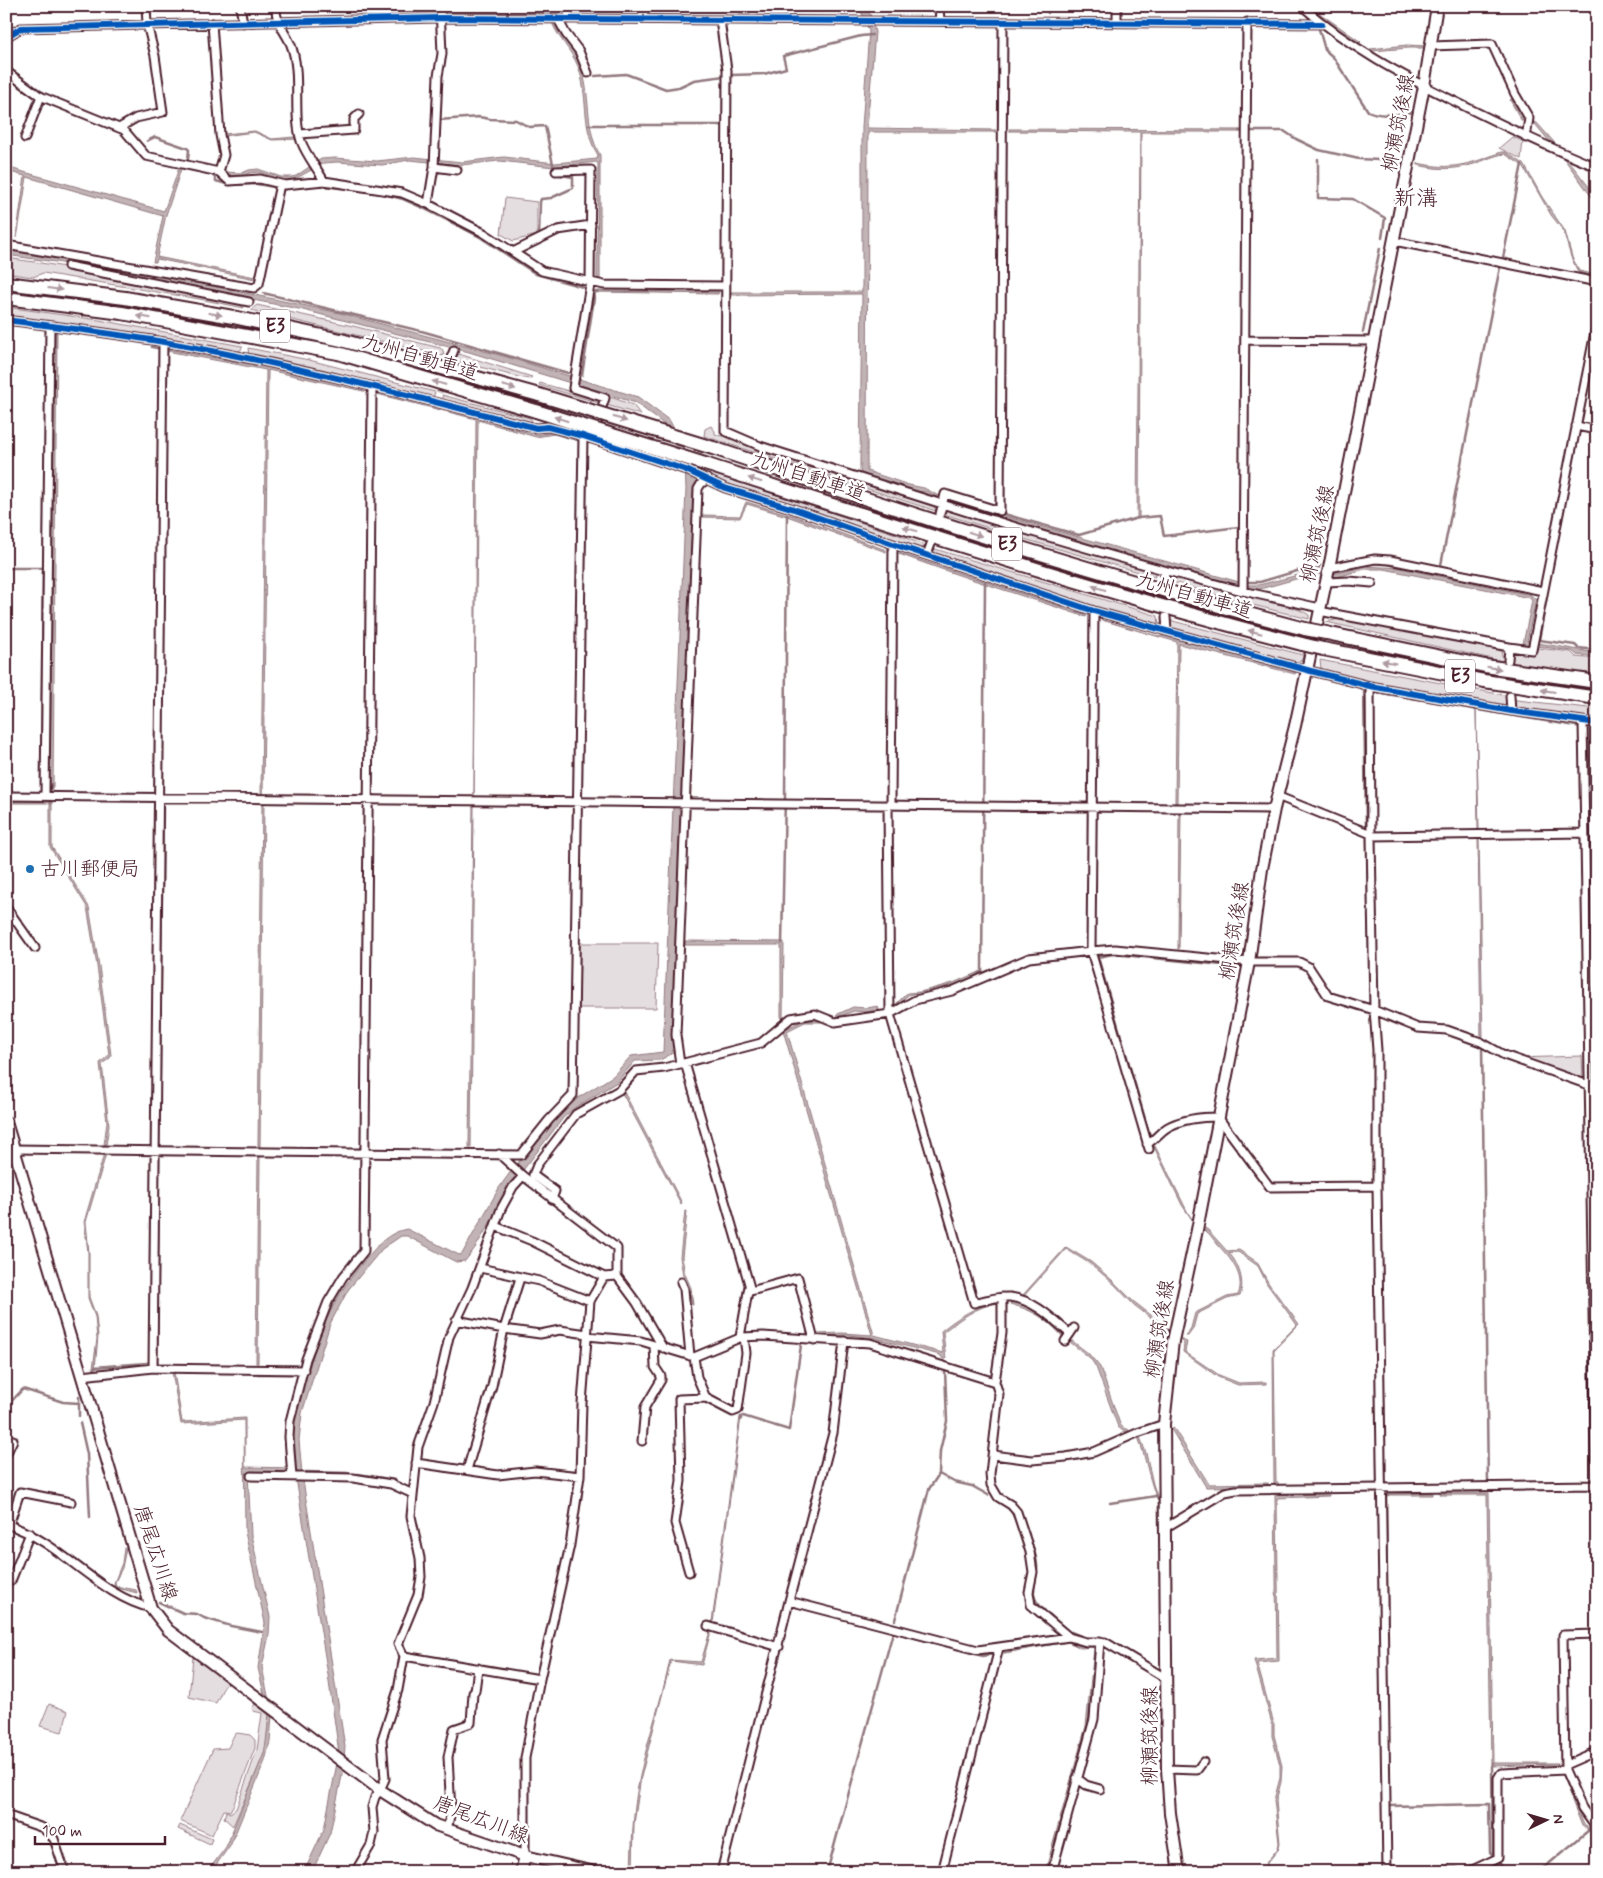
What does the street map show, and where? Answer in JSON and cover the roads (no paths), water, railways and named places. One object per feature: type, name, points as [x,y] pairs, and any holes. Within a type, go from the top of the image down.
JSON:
[{"type":"highway","name":"九州自動車道","points":[[6,282],[125,298],[233,317],[340,340],[539,395],[713,448],[948,526],[1214,605],[1305,629],[1485,666],[1597,682]]},
{"type":"highway","name":"九州自動車道","points":[[6,298],[132,315],[338,353],[536,411],[1097,588],[1210,621],[1323,649],[1484,681],[1597,698]]},
{"type":"main road","name":"柳瀬筑後線","points":[[1179,1872],[1170,1813],[1167,1769],[1164,1424],[1173,1341],[1248,962],[1262,869],[1274,809],[1296,726],[1394,241],[1424,86],[1435,8]]},
{"type":"main road","name":"唐尾広川線","points":[[6,1122],[151,1608],[168,1630],[406,1808],[447,1830],[525,1856],[595,1872]]},
{"type":"main road","points":[[521,1872],[525,1856]]},
{"type":"street","points":[[119,128],[136,118],[163,112],[155,56],[147,24],[146,6]]},
{"type":"street","points":[[240,6],[243,23]]},
{"type":"street","points":[[276,6],[275,15],[291,45],[296,66],[301,141],[324,181]]},
{"type":"street","points":[[428,204],[434,167],[438,76],[442,54],[440,6]]},
{"type":"street","points":[[568,6],[569,19]]},
{"type":"street","points":[[939,6],[940,21]]},
{"type":"street","points":[[1116,6],[1117,22]]},
{"type":"street","points":[[1302,6],[1322,24],[1355,47],[1424,86],[1526,138],[1597,167]]},
{"type":"street","points":[[1310,6],[1312,15]]},
{"type":"street","points":[[6,37],[20,28],[440,18],[1322,24]]},
{"type":"street","points":[[558,19],[566,34],[579,51],[588,73]]},
{"type":"street","points":[[720,20],[727,70],[725,431],[760,446],[942,504],[1164,570],[1320,609],[1532,650],[1597,322]]},
{"type":"street","points":[[940,514],[945,494],[1000,511],[1003,22]]},
{"type":"street","points":[[1243,590],[1247,22]]},
{"type":"street","points":[[212,23],[220,134],[224,155],[219,172]]},
{"type":"street","points":[[1430,46],[1492,44],[1515,94],[1529,118],[1526,138]]},
{"type":"street","points":[[6,72],[41,96],[124,130],[146,156],[219,172],[228,182],[260,179],[285,185],[324,181],[402,193],[428,204],[484,233],[542,271],[590,284],[604,286],[725,286]]},
{"type":"street","points":[[25,138],[41,96]]},
{"type":"street","points":[[300,134],[354,130],[354,119],[358,114]]},
{"type":"street","points":[[434,167],[457,170]]},
{"type":"street","points":[[556,171],[591,170],[590,284],[573,388],[605,398],[592,440]]},
{"type":"street","points":[[6,245],[254,288],[259,284],[280,184]]},
{"type":"street","points":[[513,252],[558,230],[591,225]]},
{"type":"street","points":[[1394,241],[1597,282]]},
{"type":"street","points":[[68,266],[249,302]]},
{"type":"street","points":[[6,320],[162,342],[372,387],[536,428],[548,427],[583,436],[686,470],[725,488],[791,508],[1094,611],[1370,686],[1511,712],[1597,724]]},
{"type":"street","points":[[45,796],[50,326]]},
{"type":"street","points":[[1245,340],[1374,341]]},
{"type":"street","points":[[153,1368],[162,342]]},
{"type":"street","points":[[450,360],[454,350]]},
{"type":"street","points":[[294,1477],[289,1437],[290,1421],[309,1351],[328,1302],[343,1277],[364,1251],[372,387]]},
{"type":"street","points":[[436,402],[439,393]]},
{"type":"street","points":[[1576,426],[1597,430]]},
{"type":"street","points":[[14,1149],[521,1155],[549,1120],[573,1095],[579,802],[583,436]]},
{"type":"street","points":[[706,479],[700,484],[698,489],[676,1034],[751,1291],[798,1278],[814,1340]]},
{"type":"street","points":[[893,544],[890,1014],[974,1302],[1011,1297],[1039,1307],[1072,1331],[1065,1341]]},
{"type":"street","points":[[927,555],[931,544]]},
{"type":"street","points":[[1329,568],[1375,558],[1543,591]]},
{"type":"street","points":[[1164,570],[1165,580]]},
{"type":"street","points":[[1326,582],[1372,583]]},
{"type":"street","points":[[1094,611],[1091,951],[1148,1146],[1169,1126],[1201,1117],[1218,1117],[1270,1187],[1377,1186]]},
{"type":"street","points":[[1166,617],[1167,631]]},
{"type":"street","points":[[1508,660],[1509,647]]},
{"type":"street","points":[[1370,686],[1374,1010],[1378,1050],[1377,1186],[1387,1871],[1456,1872]]},
{"type":"street","points":[[1510,696],[1511,712]]},
{"type":"street","points":[[1583,722],[1587,939],[1593,1087],[1597,1546]]},
{"type":"street","points":[[6,796],[1274,809]]},
{"type":"street","points":[[1277,796],[1371,835],[1585,832]]},
{"type":"street","points":[[6,907],[35,948]]},
{"type":"street","points":[[1587,939],[1597,938]]},
{"type":"street","points":[[552,1199],[555,1191],[533,1174],[537,1165],[576,1114],[619,1090],[636,1071],[664,1068],[761,1044],[791,1018],[815,1014],[835,1022],[890,1014],[915,1000],[952,991],[1029,958],[1091,951],[1115,949],[1248,962],[1300,962],[1309,967],[1328,996],[1374,1010],[1418,1028],[1447,1030],[1480,1042],[1504,1055],[1593,1087]]},
{"type":"street","points":[[499,1154],[522,1176],[617,1248],[617,1276],[637,1303],[663,1348]]},
{"type":"street","points":[[355,1872],[371,1845],[374,1832],[372,1807],[385,1779],[382,1739],[398,1690],[404,1656],[398,1644],[418,1595],[421,1577],[420,1558],[411,1516],[418,1447],[434,1402],[449,1336],[480,1268],[501,1209],[513,1187],[522,1176]]},
{"type":"street","points":[[495,1226],[532,1241],[604,1277],[617,1276]]},
{"type":"street","points":[[480,1268],[538,1281],[590,1301]]},
{"type":"street","points":[[525,1856],[525,1758],[540,1679],[570,1545],[580,1476],[590,1301],[604,1277]]},
{"type":"street","points":[[467,1470],[492,1386],[504,1329],[520,1278]]},
{"type":"street","points":[[681,1282],[684,1289],[692,1356],[699,1383],[706,1398]]},
{"type":"street","points":[[689,1572],[675,1523],[680,1481],[679,1399],[706,1398],[733,1412],[738,1410],[746,1353],[742,1337],[750,1286]]},
{"type":"street","points":[[1002,1297],[1002,1333],[995,1382],[999,1394],[991,1485],[998,1497],[1011,1505],[1017,1512],[1030,1552],[1033,1572],[1028,1592],[1031,1605],[1069,1638]]},
{"type":"street","points":[[456,1320],[540,1334],[560,1330],[641,1341],[692,1356],[742,1337],[763,1336],[870,1342],[995,1382]]},
{"type":"street","points":[[722,1872],[833,1433],[844,1341]]},
{"type":"street","points":[[642,1441],[645,1407],[661,1380],[661,1376],[655,1367],[654,1345]]},
{"type":"street","points":[[82,1376],[153,1368],[304,1370]]},
{"type":"street","points":[[993,1455],[1032,1460],[1094,1452],[1137,1432],[1164,1424]]},
{"type":"street","points":[[6,1455],[13,1440]]},
{"type":"street","points":[[416,1463],[498,1475],[535,1471],[580,1476]]},
{"type":"street","points":[[251,1476],[353,1478],[391,1484],[413,1494]]},
{"type":"street","points":[[1165,1528],[1225,1492],[1236,1490],[1596,1486]]},
{"type":"street","points":[[71,1502],[20,1492],[8,1524],[30,1533],[51,1545],[120,1597],[151,1608]]},
{"type":"street","points":[[11,1581],[30,1533]]},
{"type":"street","points":[[789,1601],[978,1650],[1069,1638],[1086,1642],[1105,1642],[1167,1679]]},
{"type":"street","points":[[708,1626],[779,1647]]},
{"type":"street","points":[[1597,1634],[1563,1635],[1565,1768],[1582,1808],[1597,1830]]},
{"type":"street","points":[[1052,1872],[1094,1719],[1100,1642]]},
{"type":"street","points":[[942,1872],[999,1648]]},
{"type":"street","points":[[404,1656],[540,1679]]},
{"type":"street","points":[[447,1830],[452,1811],[448,1757],[454,1730],[471,1723],[473,1693],[476,1691],[478,1668]]},
{"type":"street","points":[[1468,1872],[1493,1862],[1498,1858],[1498,1778],[1501,1773],[1565,1768],[1597,1751]]},
{"type":"street","points":[[1167,1769],[1198,1770],[1203,1762]]},
{"type":"street","points":[[1077,1778],[1086,1785],[1100,1789]]},
{"type":"street","points":[[6,1815],[43,1828],[54,1839],[65,1872]]},
{"type":"waterway","points":[[1047,6],[1048,13]]},
{"type":"waterway","points":[[1319,29],[1325,50],[1333,57],[1368,111],[1385,115],[1415,112]]},
{"type":"waterway","points":[[595,76],[626,74],[666,89],[679,87],[694,80],[732,75],[764,74],[786,68],[783,56],[861,36],[872,35]]},
{"type":"waterway","points":[[439,120],[479,117],[516,120],[529,127],[545,126],[555,174],[573,177],[573,188],[551,198],[541,199],[539,237]]},
{"type":"waterway","points":[[588,125],[723,125]]},
{"type":"waterway","points":[[1239,131],[1284,131],[1319,150],[1359,159],[1399,161]]},
{"type":"waterway","points":[[147,141],[155,137],[187,148],[189,150],[188,159]]},
{"type":"waterway","points":[[1318,159],[1318,198],[1353,199],[1385,218],[1382,238]]},
{"type":"waterway","points":[[1503,258],[1522,164]]},
{"type":"waterway","points":[[214,176],[216,181],[230,185],[257,184],[285,189],[305,186]]},
{"type":"waterway","points":[[313,185],[367,191]]},
{"type":"waterway","points":[[375,192],[403,199],[480,237],[536,274],[583,287]]},
{"type":"waterway","points":[[1363,332],[1380,248]]},
{"type":"waterway","points":[[1441,565],[1500,267]]},
{"type":"waterway","points":[[582,375],[595,292],[598,292]]},
{"type":"waterway","points":[[263,293],[425,332],[568,373]]},
{"type":"waterway","points":[[152,347],[157,348]]},
{"type":"waterway","points":[[1004,514],[1079,535],[1138,518],[1160,516],[1164,536],[1239,527],[1240,583]]},
{"type":"waterway","points":[[782,943],[787,515]]},
{"type":"waterway","points":[[1369,563],[1388,564],[1521,590]]},
{"type":"waterway","points":[[1248,582],[1260,582],[1297,571],[1318,569],[1320,565]]},
{"type":"waterway","points":[[6,568],[43,568],[41,784]]},
{"type":"waterway","points":[[978,973],[982,971],[985,582]]},
{"type":"waterway","points":[[1547,596],[1539,640],[1597,650]]},
{"type":"waterway","points":[[1346,684],[1369,690]]},
{"type":"waterway","points":[[1364,689],[1366,828]]},
{"type":"waterway","points":[[1461,707],[1588,728],[1591,942],[1597,942]]},
{"type":"waterway","points":[[51,784],[51,804]]},
{"type":"waterway","points":[[159,1145],[163,804]]},
{"type":"waterway","points":[[1367,839],[1370,994]]},
{"type":"waterway","points":[[1150,1136],[1098,957],[1113,954],[1242,967]]},
{"type":"waterway","points":[[1482,1044],[1488,1483]]},
{"type":"waterway","points":[[159,1155],[157,1364],[172,1364]]},
{"type":"waterway","points":[[741,1419],[743,1416],[789,1430],[801,1345]]},
{"type":"waterway","points":[[94,1367],[147,1363]]},
{"type":"waterway","points":[[945,1370],[947,1421],[940,1451],[939,1474],[954,1482],[972,1486],[988,1495]]},
{"type":"waterway","points":[[258,1374],[295,1374]]},
{"type":"waterway","points":[[6,1407],[23,1389],[63,1402],[79,1403]]},
{"type":"waterway","points":[[79,1397],[79,1416]]},
{"type":"waterway","points":[[80,1423],[87,1454],[90,1517]]},
{"type":"waterway","points":[[306,1472],[349,1473]]},
{"type":"waterway","points":[[358,1474],[395,1480]]},
{"type":"waterway","points":[[895,1620],[929,1489],[939,1474]]},
{"type":"waterway","points":[[1388,1495],[1386,1495],[1389,1785]]},
{"type":"waterway","points":[[1110,1503],[1156,1496]]},
{"type":"waterway","points":[[1006,1506],[1016,1521]]},
{"type":"waterway","points":[[1020,1511],[1029,1535]]},
{"type":"waterway","points":[[1031,1541],[1036,1555],[1037,1566],[1034,1595],[1044,1610]]},
{"type":"waterway","points":[[159,1602],[183,1613],[197,1614],[231,1626],[262,1632]]},
{"type":"waterway","points":[[1049,1614],[1067,1630]]},
{"type":"waterway","points":[[827,1872],[893,1632],[983,1656],[992,1654]]},
{"type":"waterway","points":[[1071,1632],[1085,1638]]},
{"type":"waterway","points":[[1100,1638],[1121,1647]]},
{"type":"waterway","points":[[1130,1652],[1159,1670]]},
{"type":"waterway","points":[[1492,1764],[1493,1852]]},
{"type":"waterway","points":[[1389,1803],[1389,1806],[1489,1804],[1490,1852],[1493,1855]]},
{"type":"waterway","points":[[1539,1872],[1589,1830]]},
{"type":"waterway","points":[[1498,1862],[1504,1872]]},
{"type":"tunnel","points":[[439,393],[448,368]]},
{"type":"place","name":"古川郵便局","points":[[30,869]]},
{"type":"district","name":"新溝","points":[[1416,199]]}]
